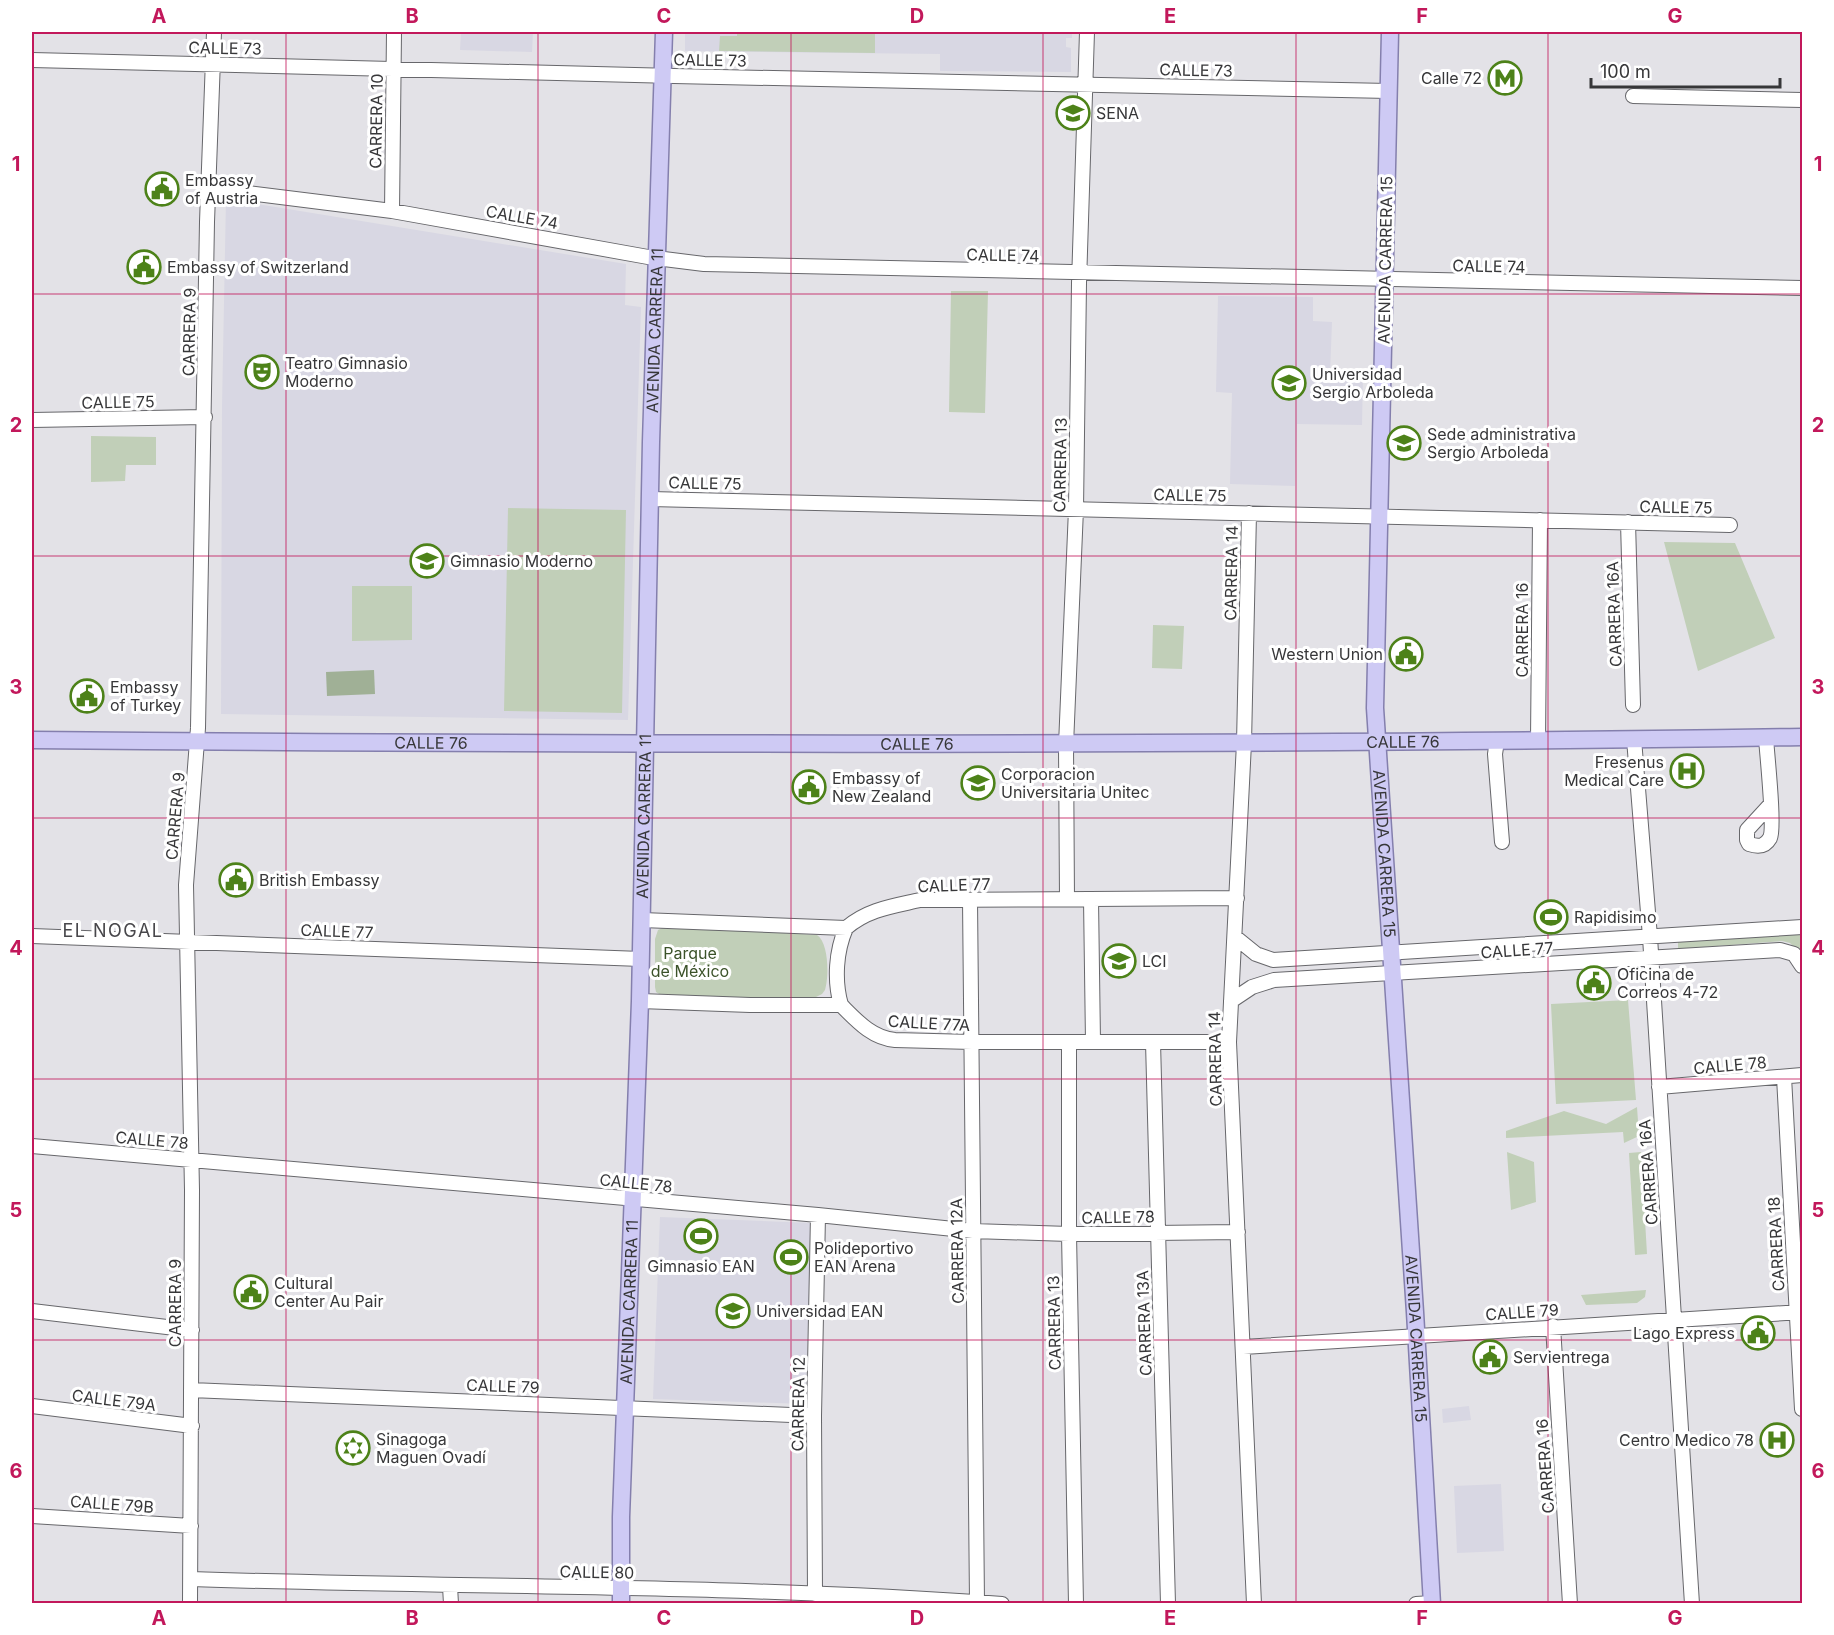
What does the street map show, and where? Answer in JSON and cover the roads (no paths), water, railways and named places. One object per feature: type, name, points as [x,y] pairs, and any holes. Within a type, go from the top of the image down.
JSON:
[{"type":"main road","name":"AVENIDA CARRERA 11","points":[[621,1596],[624,1408],[640,1001],[650,499],[664,32]]},
{"type":"main road","name":"AVENIDA CARRERA 15","points":[[1390,32],[1378,516],[1376,742],[1432,1603]]},
{"type":"main road","name":"CALLE 76","points":[[32,740],[645,745],[1066,745],[1803,737]]},
{"type":"street","name":"CARRERA 9","points":[[190,1604],[192,1330],[187,855],[197,741],[208,188],[214,32]]},
{"type":"street","name":"CARRERA 10","points":[[392,211],[394,32]]},
{"type":"street","name":"CARRERA 13","points":[[1067,899],[1066,745],[1076,509],[1087,32]]},
{"type":"street","name":"CALLE 73","points":[[32,60],[1389,91]]},
{"type":"street","points":[[1633,96],[1803,100]]},
{"type":"street","name":"CALLE 74","points":[[208,188],[392,211],[656,258],[704,264],[1803,288]]},
{"type":"street","name":"CALLE 75","points":[[32,420],[205,417]]},
{"type":"street","name":"CALLE 75","points":[[650,499],[1730,525]]},
{"type":"street","name":"CARRERA 14","points":[[1249,513],[1244,743],[1229,1042],[1254,1604]]},
{"type":"street","name":"CARRERA 16","points":[[1538,740],[1540,520]]},
{"type":"street","name":"CARRERA 16A","points":[[1628,522],[1633,705]]},
{"type":"street","points":[[1766,738],[1770,805]]},
{"type":"street","name":"CARRERA 16A","points":[[1634,739],[1650,937],[1692,1604]]},
{"type":"street","points":[[1497,741],[1495,754],[1502,842]]},
{"type":"street","name":"CALLE 77","points":[[846,928],[866,914],[920,900],[1237,898]]},
{"type":"street","points":[[1091,899],[1093,1042]]},
{"type":"street","name":"CARRERA 12A","points":[[970,900],[977,1602]]},
{"type":"street","points":[[640,1001],[750,1005],[841,1005],[837,987],[838,962],[841,941],[846,928],[642,920]]},
{"type":"street","name":"CALLE 77","points":[[1235,937],[1256,954],[1273,960],[1803,927]]},
{"type":"street","name":"CALLE 77","points":[[32,936],[640,960]]},
{"type":"street","name":"CALLE 77","points":[[1231,1001],[1252,987],[1274,980],[1780,950],[1794,954],[1802,966]]},
{"type":"street","name":"CALLE 77A","points":[[841,1005],[861,1024],[886,1039],[972,1042],[1229,1042]]},
{"type":"street","name":"CARRERA 13","points":[[1069,1042],[1069,1234],[1076,1604]]},
{"type":"street","name":"CARRERA 13A","points":[[1153,1042],[1168,1604]]},
{"type":"street","name":"CALLE 78","points":[[1659,1087],[1803,1075]]},
{"type":"street","name":"CARRERA 18","points":[[1784,1077],[1803,1409]]},
{"type":"street","name":"CALLE 78","points":[[32,1146],[818,1215],[973,1231],[1069,1234],[1238,1232]]},
{"type":"street","name":"CARRERA 12","points":[[815,1594],[814,1416],[818,1215]]},
{"type":"street","points":[[32,1311],[192,1330]]},
{"type":"street","name":"CALLE 79","points":[[1243,1347],[1799,1312]]},
{"type":"street","name":"CARRERA 16","points":[[1553,1326],[1570,1604]]},
{"type":"street","name":"CALLE 79","points":[[191,1390],[814,1416]]},
{"type":"street","name":"CALLE 79A","points":[[32,1406],[192,1426]]},
{"type":"street","name":"CALLE 79B","points":[[32,1516],[191,1526]]},
{"type":"street","name":"CALLE 80","points":[[191,1579],[454,1586],[621,1596],[815,1594],[1002,1604]]},
{"type":"street","points":[[451,1604],[454,1586]]},
{"type":"street","points":[[454,1586],[458,1604]]},
{"type":"street","points":[[1416,1604],[1432,1603]]},
{"type":"place","name":"Calle 72","points":[[1505,78]]},
{"type":"place","name":"SENA","points":[[1073,113]]},
{"type":"place","name":"Embassy of Austria","points":[[162,189]]},
{"type":"place","name":"Embassy of Switzerland","points":[[144,267]]},
{"type":"place","name":"Teatro Gimnasio Moderno","points":[[262,372]]},
{"type":"place","name":"Universidad Sergio Arboleda","points":[[1289,383]]},
{"type":"place","name":"Sede administrativa Sergio Arboleda","points":[[1404,443]]},
{"type":"place","name":"Gimnasio Moderno","points":[[427,561]]},
{"type":"place","name":"Western Union","points":[[1406,654]]},
{"type":"place","name":"Embassy of Turkey","points":[[87,696]]},
{"type":"place","name":"Fresenus Medical Care","points":[[1687,771]]},
{"type":"place","name":"Corporacion Universitaria Unitec","points":[[978,783]]},
{"type":"place","name":"Embassy of New Zealand","points":[[809,787]]},
{"type":"place","name":"British Embassy","points":[[236,880]]},
{"type":"place","name":"Rapidisimo","points":[[1551,917]]},
{"type":"place","name":"LCI","points":[[1119,961]]},
{"type":"place","name":"Oficina de Correos 4-72","points":[[1594,983]]},
{"type":"place","name":"Gimnasio EAN","points":[[701,1236]]},
{"type":"place","name":"Polideportivo EAN Arena","points":[[791,1257]]},
{"type":"place","name":"Cultural Center Au Pair","points":[[251,1292]]},
{"type":"place","name":"Universidad EAN","points":[[733,1311]]},
{"type":"place","name":"Lago Express","points":[[1758,1333]]},
{"type":"place","name":"Servientrega","points":[[1490,1357]]},
{"type":"place","name":"Centro Medico 78","points":[[1777,1440]]},
{"type":"place","name":"Sinagoga Maguen Ovadí","points":[[353,1448]]},
{"type":"district","name":"EL NOGAL","points":[[113,931]]},
{"type":"park label","name":"Parque de México","points":[[690,962]]}]
